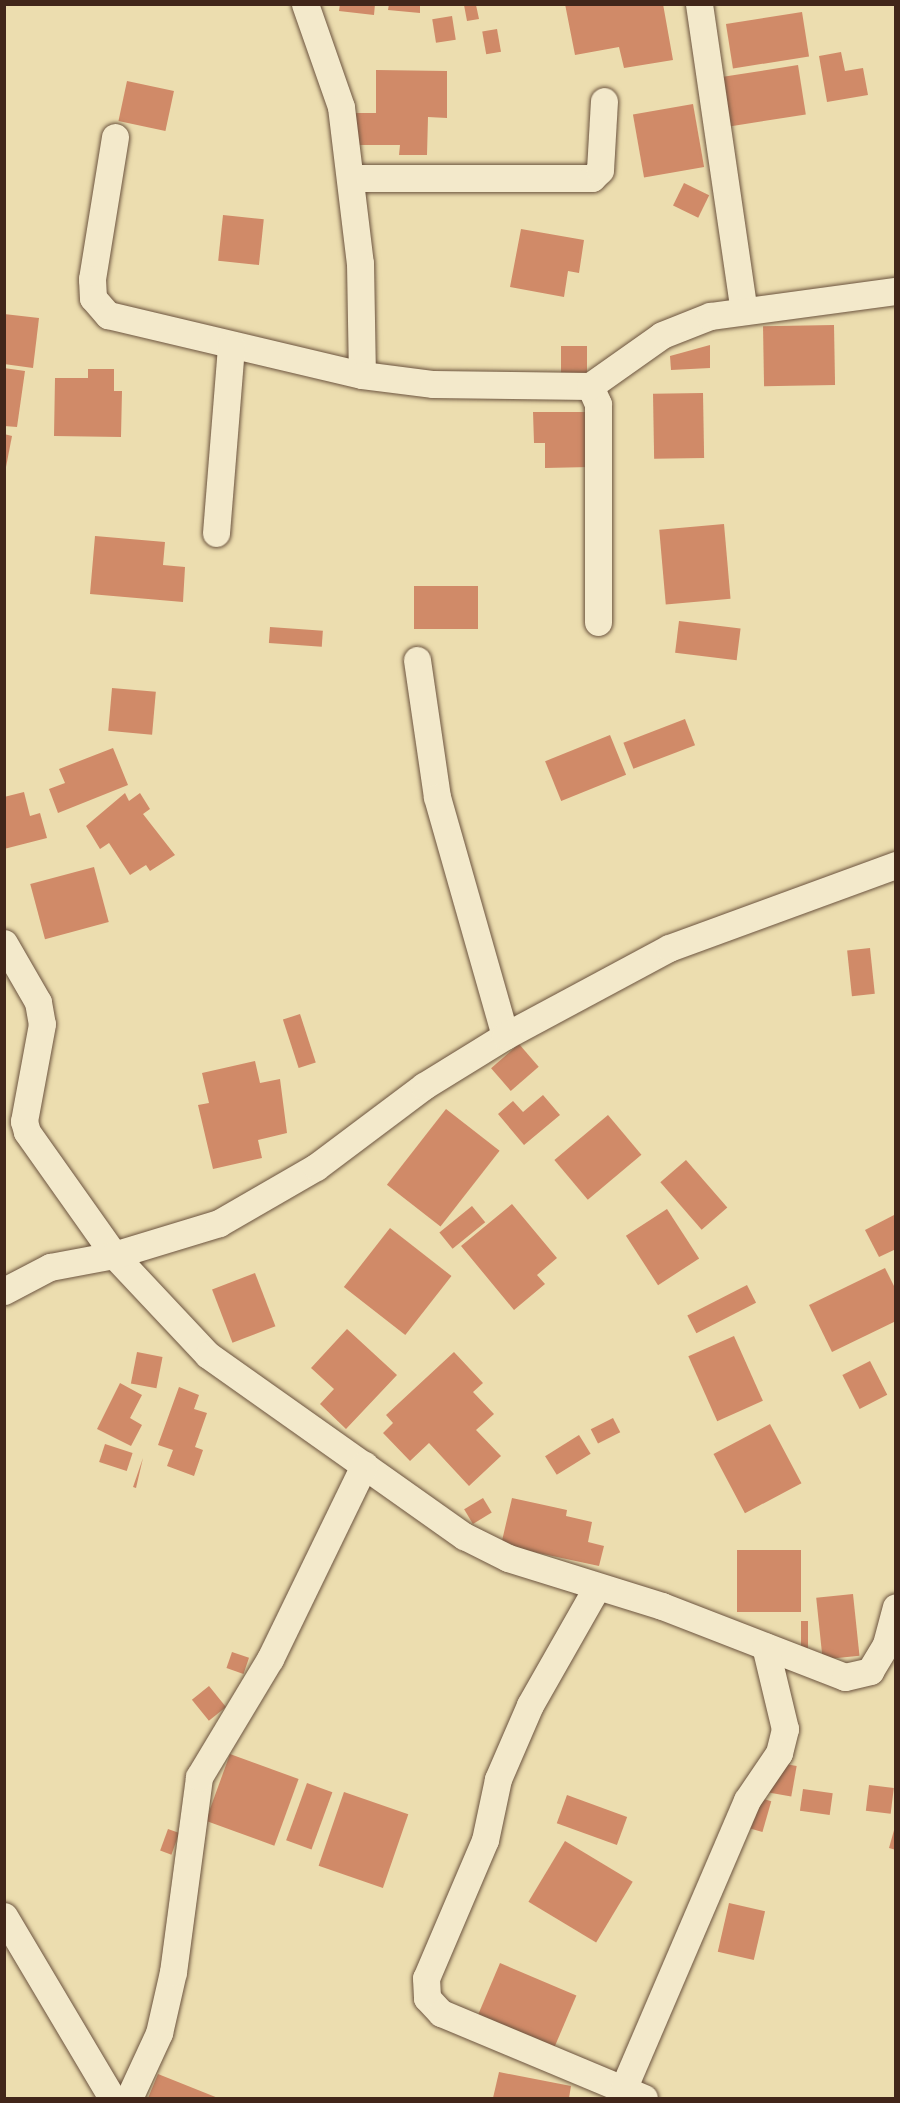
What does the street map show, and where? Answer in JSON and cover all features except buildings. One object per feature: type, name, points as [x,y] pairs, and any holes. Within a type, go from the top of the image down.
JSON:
[{"type":"street","points":[[305,4],[341,107],[360,263],[362,375]]},
{"type":"street","points":[[699,4],[744,311]]},
{"type":"street","points":[[351,178],[592,178],[600,170],[604,101]]},
{"type":"street","points":[[116,137],[93,298],[108,315],[231,346],[362,375],[433,384],[590,386],[662,335],[710,316],[896,291]]},
{"type":"street","points":[[216,533],[231,346]]},
{"type":"street","points":[[590,386],[598,404],[598,622]]},
{"type":"street","points":[[417,660],[438,797],[505,1036]]},
{"type":"street","points":[[4,1291],[50,1267],[114,1256],[219,1223],[316,1167],[424,1086],[505,1036],[669,948],[896,865]]},
{"type":"street","points":[[4,942],[38,1002],[42,1023],[24,1121],[27,1132],[114,1256],[208,1354],[464,1536],[508,1558],[765,1646],[845,1677],[860,1676],[886,1644],[896,1607]]},
{"type":"street","points":[[129,2098],[159,2033],[173,1972],[199,1777],[270,1659],[364,1465]]},
{"type":"street","points":[[597,1587],[530,1706],[498,1779],[485,1840],[465,1894],[426,1978],[427,1998],[441,2013],[634,2093],[747,1800],[779,1753],[785,1729],[765,1646]]},
{"type":"street","points":[[4,1916],[112,2098]]}]
